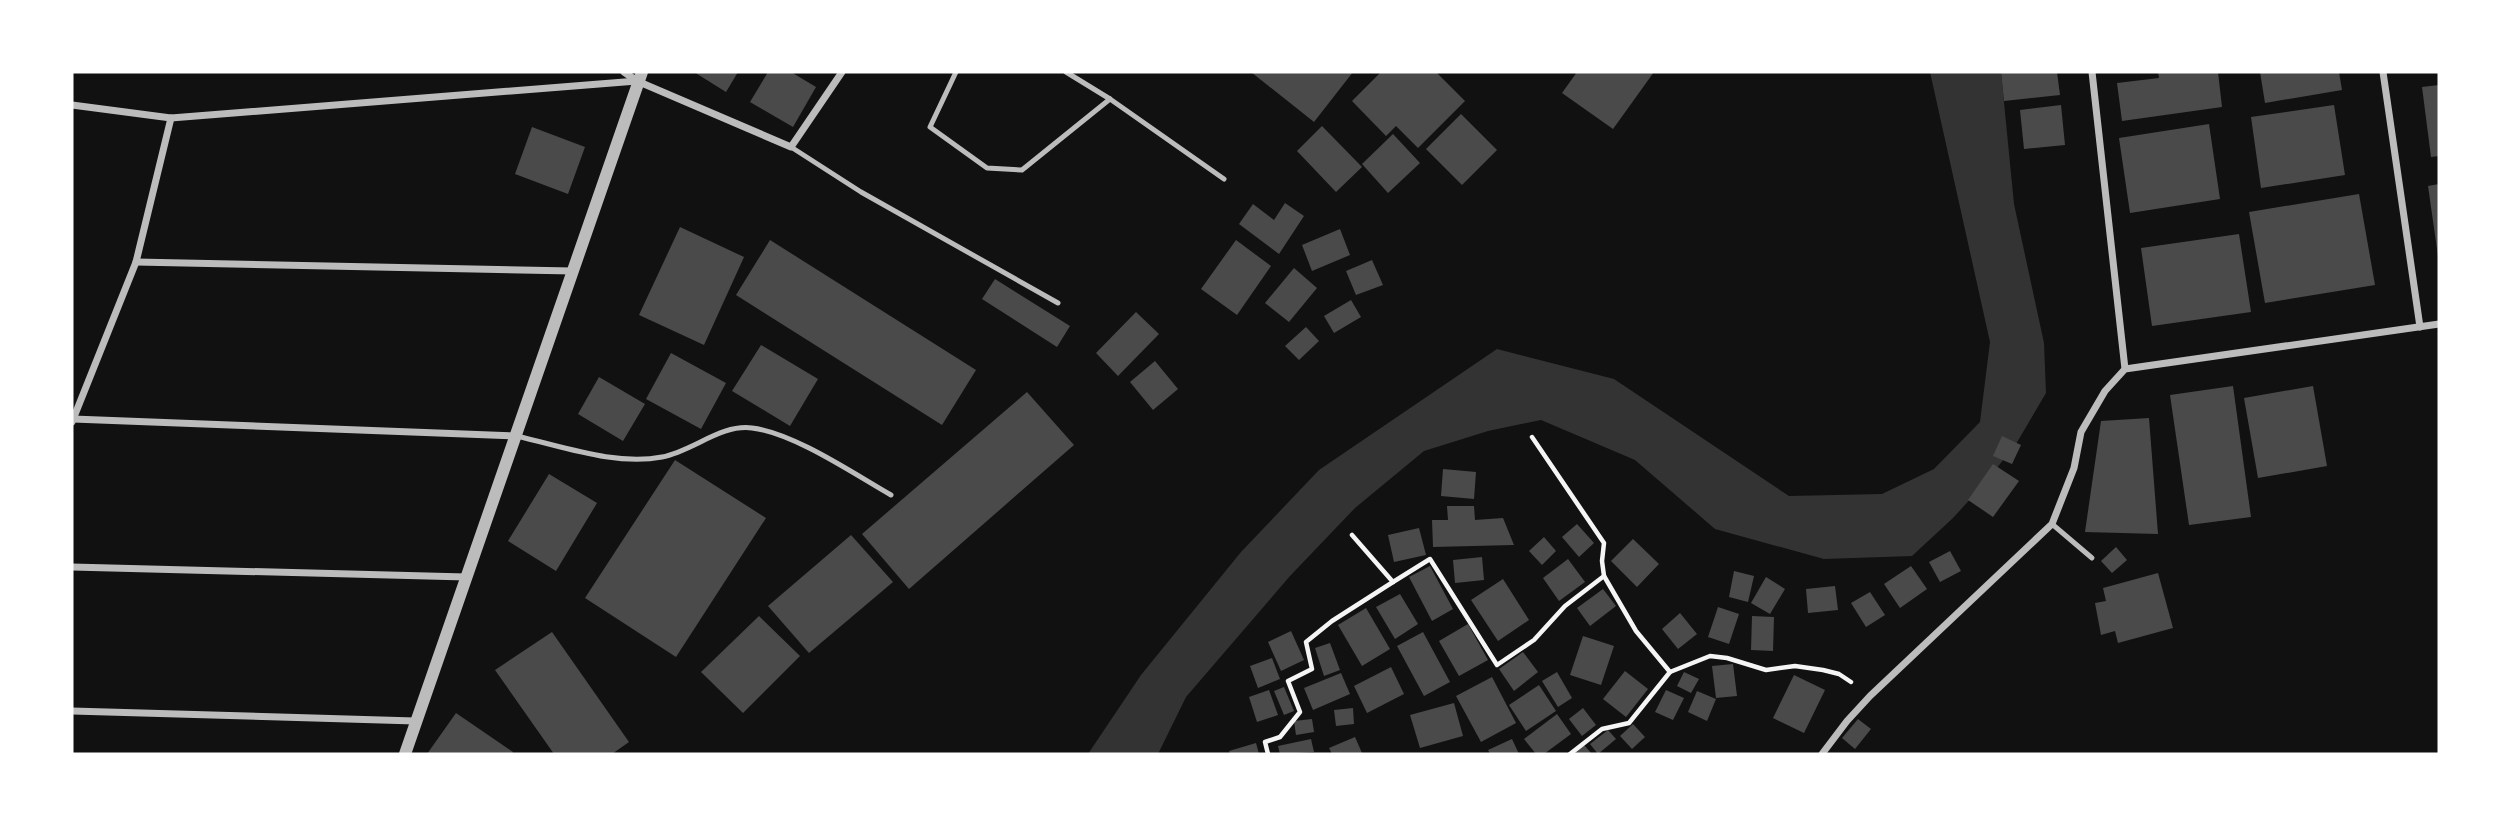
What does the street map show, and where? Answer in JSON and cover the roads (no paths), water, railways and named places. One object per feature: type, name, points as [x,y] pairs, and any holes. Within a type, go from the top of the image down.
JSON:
[{"type":"street","points":[[624,72],[639,76],[791,147],[842,72]]},
{"type":"street","points":[[2092,72],[2125,369]]},
{"type":"street","points":[[2383,72],[2420,327]]},
{"type":"street","points":[[72,105],[171,118],[639,76]]},
{"type":"street","points":[[405,754],[639,76]]},
{"type":"street","points":[[171,118],[136,262],[72,420],[515,436]]},
{"type":"street","points":[[136,262],[572,271]]},
{"type":"street","points":[[1822,754],[1870,696],[2052,524],[2074,468],[2081,432],[2105,391],[2125,369],[2439,324]]},
{"type":"street","points":[[72,566],[466,578]]},
{"type":"street","points":[[72,711],[415,722]]},
{"type":"lane","points":[[956,72],[930,127],[987,168],[1023,170],[1110,99]]},
{"type":"lane","points":[[1066,72],[1110,99],[1224,179]]},
{"type":"lane","points":[[791,147],[836,177],[1058,303]]},
{"type":"lane","points":[[515,436],[628,459],[660,457],[680,452],[724,431],[752,427],[779,435],[812,450],[891,495]]},
{"type":"lane","points":[[2052,524],[2092,558]]}]
